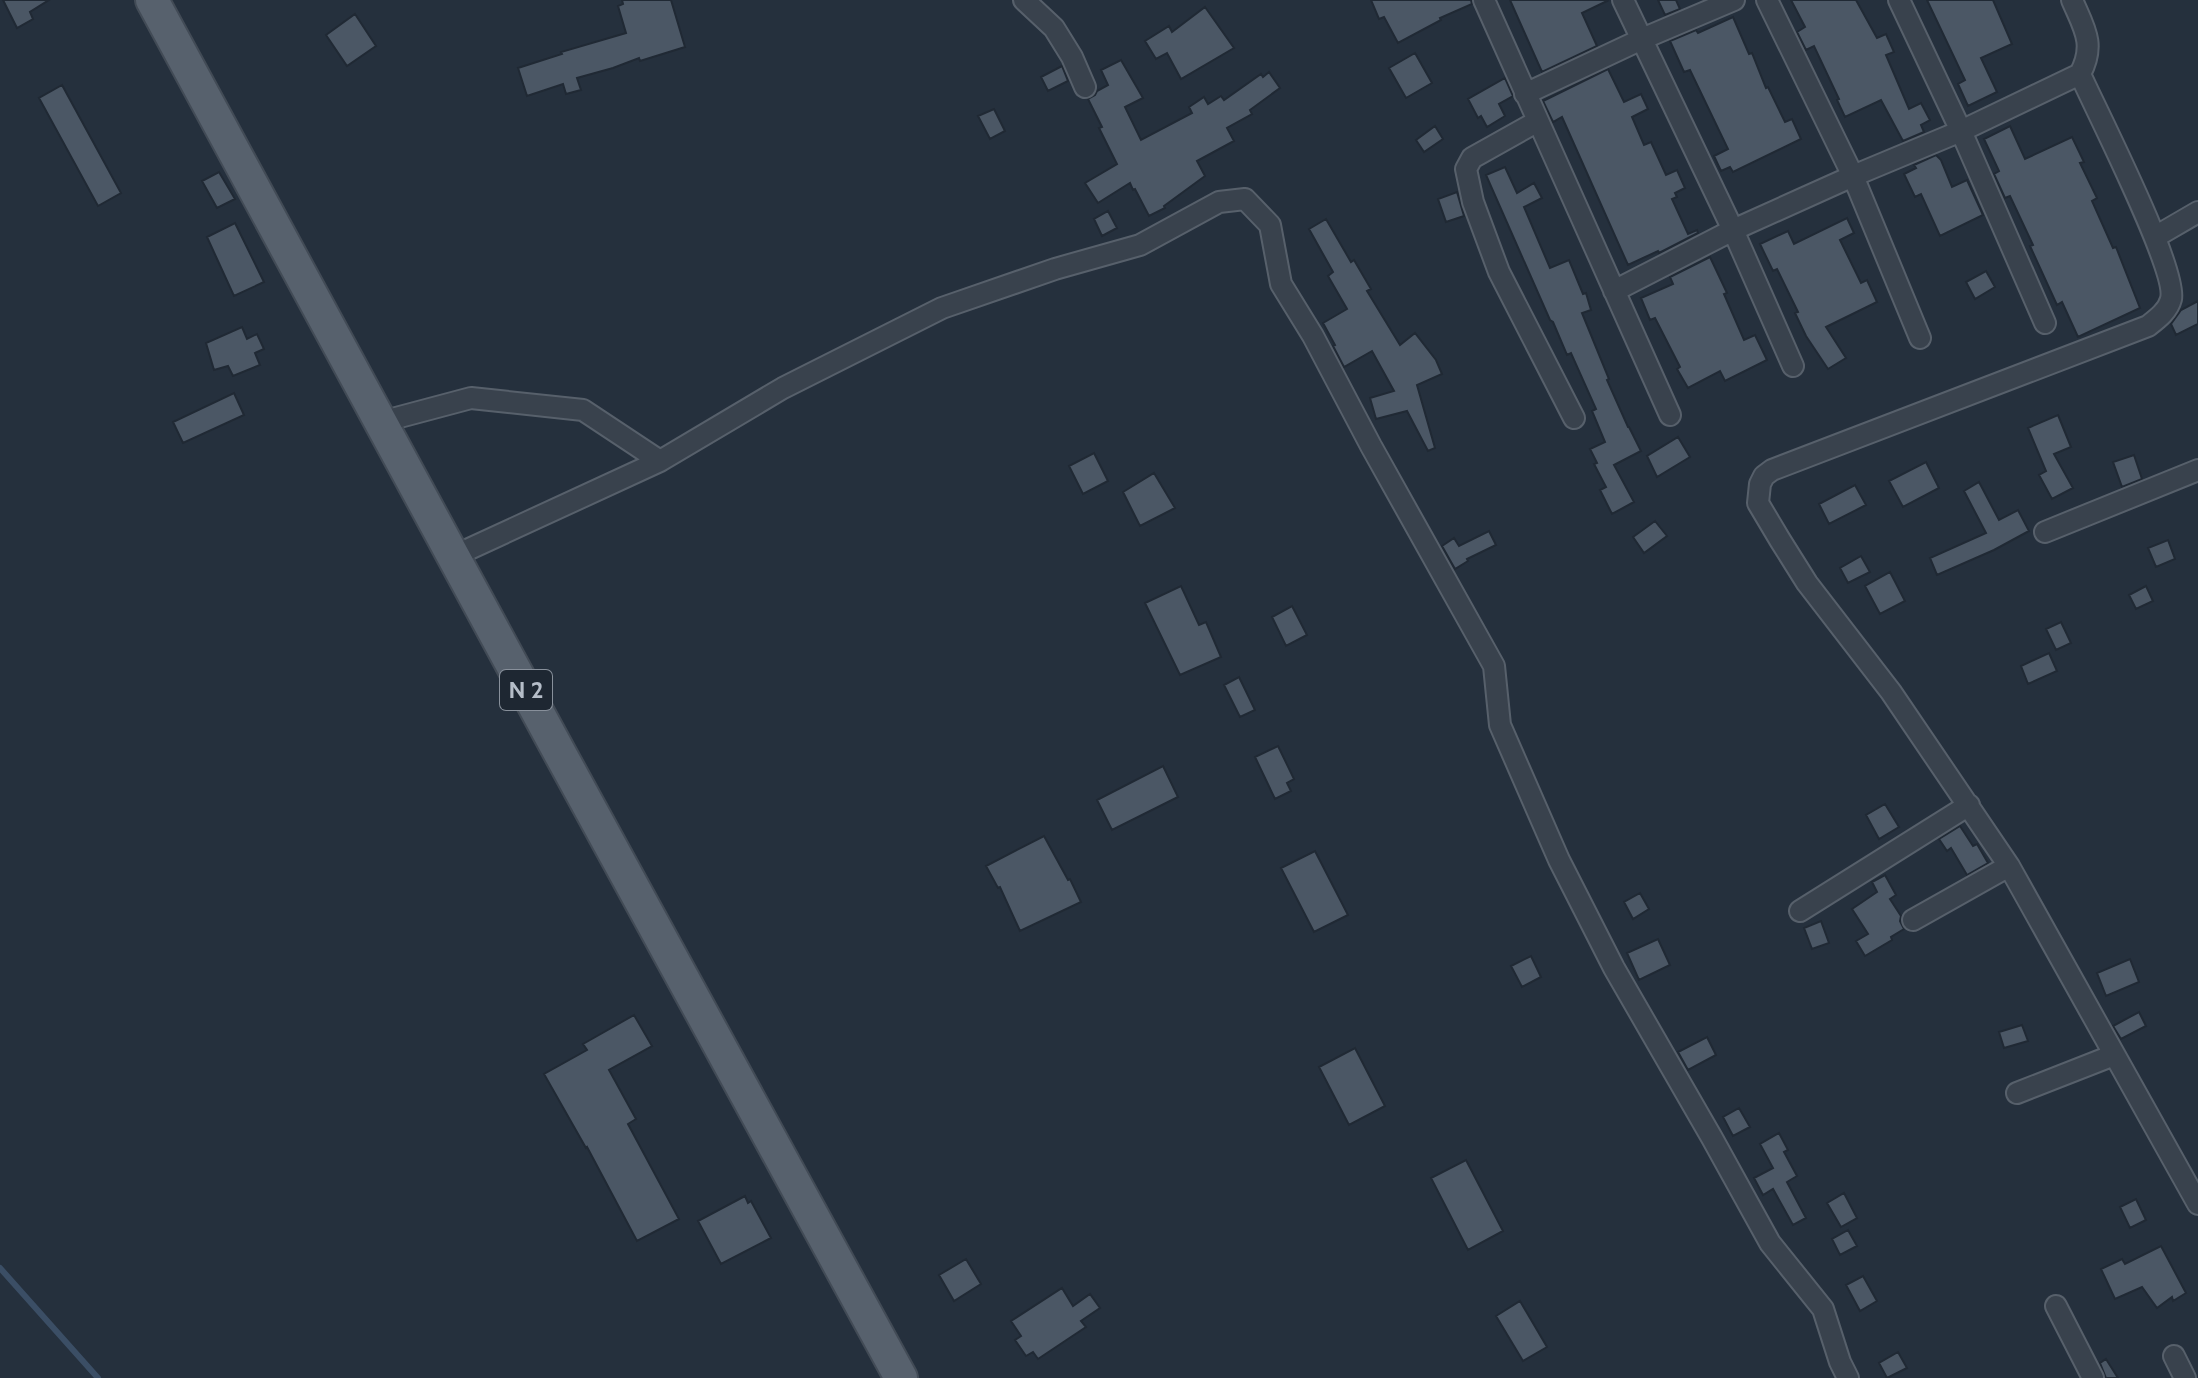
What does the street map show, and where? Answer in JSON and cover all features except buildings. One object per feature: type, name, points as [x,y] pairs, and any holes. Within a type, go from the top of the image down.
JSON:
[{"type":"main road","name":"N 2","points":[[152,0],[901,1378]]},
{"type":"street","points":[[1024,0],[1054,28],[1072,57],[1085,87]]},
{"type":"street","points":[[1484,0],[1670,415]]},
{"type":"street","points":[[1623,0],[1733,230],[1793,366]]},
{"type":"street","points":[[1525,94],[1734,0]]},
{"type":"street","points":[[1767,0],[1853,176],[1920,338]]},
{"type":"street","points":[[1899,0],[1961,131],[2045,323]]},
{"type":"street","points":[[1614,291],[1733,230],[1961,131],[2080,74],[2088,59],[2088,37],[2072,0]]},
{"type":"street","points":[[2080,74],[2155,237],[2172,294],[2171,302],[2161,316],[2148,326],[1772,470],[1760,484],[1758,503],[1807,583],[1891,692],[2009,866],[2198,1204]]},
{"type":"street","points":[[1538,121],[1472,158],[1466,169],[1473,202],[1499,272],[1574,418]]},
{"type":"street","points":[[454,556],[660,461],[783,388],[942,308],[1055,269],[1140,245],[1219,202],[1245,199],[1270,225],[1281,284],[1313,336],[1494,666],[1500,725],[1559,860],[1614,968],[1770,1243],[1823,1309],[1848,1378]]},
{"type":"street","points":[[2155,237],[2198,212]]},
{"type":"street","points":[[381,422],[471,398],[583,410],[660,461]]},
{"type":"street","points":[[2045,532],[2198,470]]},
{"type":"street","points":[[1800,911],[1969,805]]},
{"type":"street","points":[[1913,920],[2009,866]]},
{"type":"street","points":[[2017,1093],[2114,1055]]},
{"type":"street","points":[[2056,1306],[2093,1378]]},
{"type":"street","points":[[2174,1356],[2185,1378]]},
{"type":"waterway","points":[[0,1268],[98,1378]]}]
